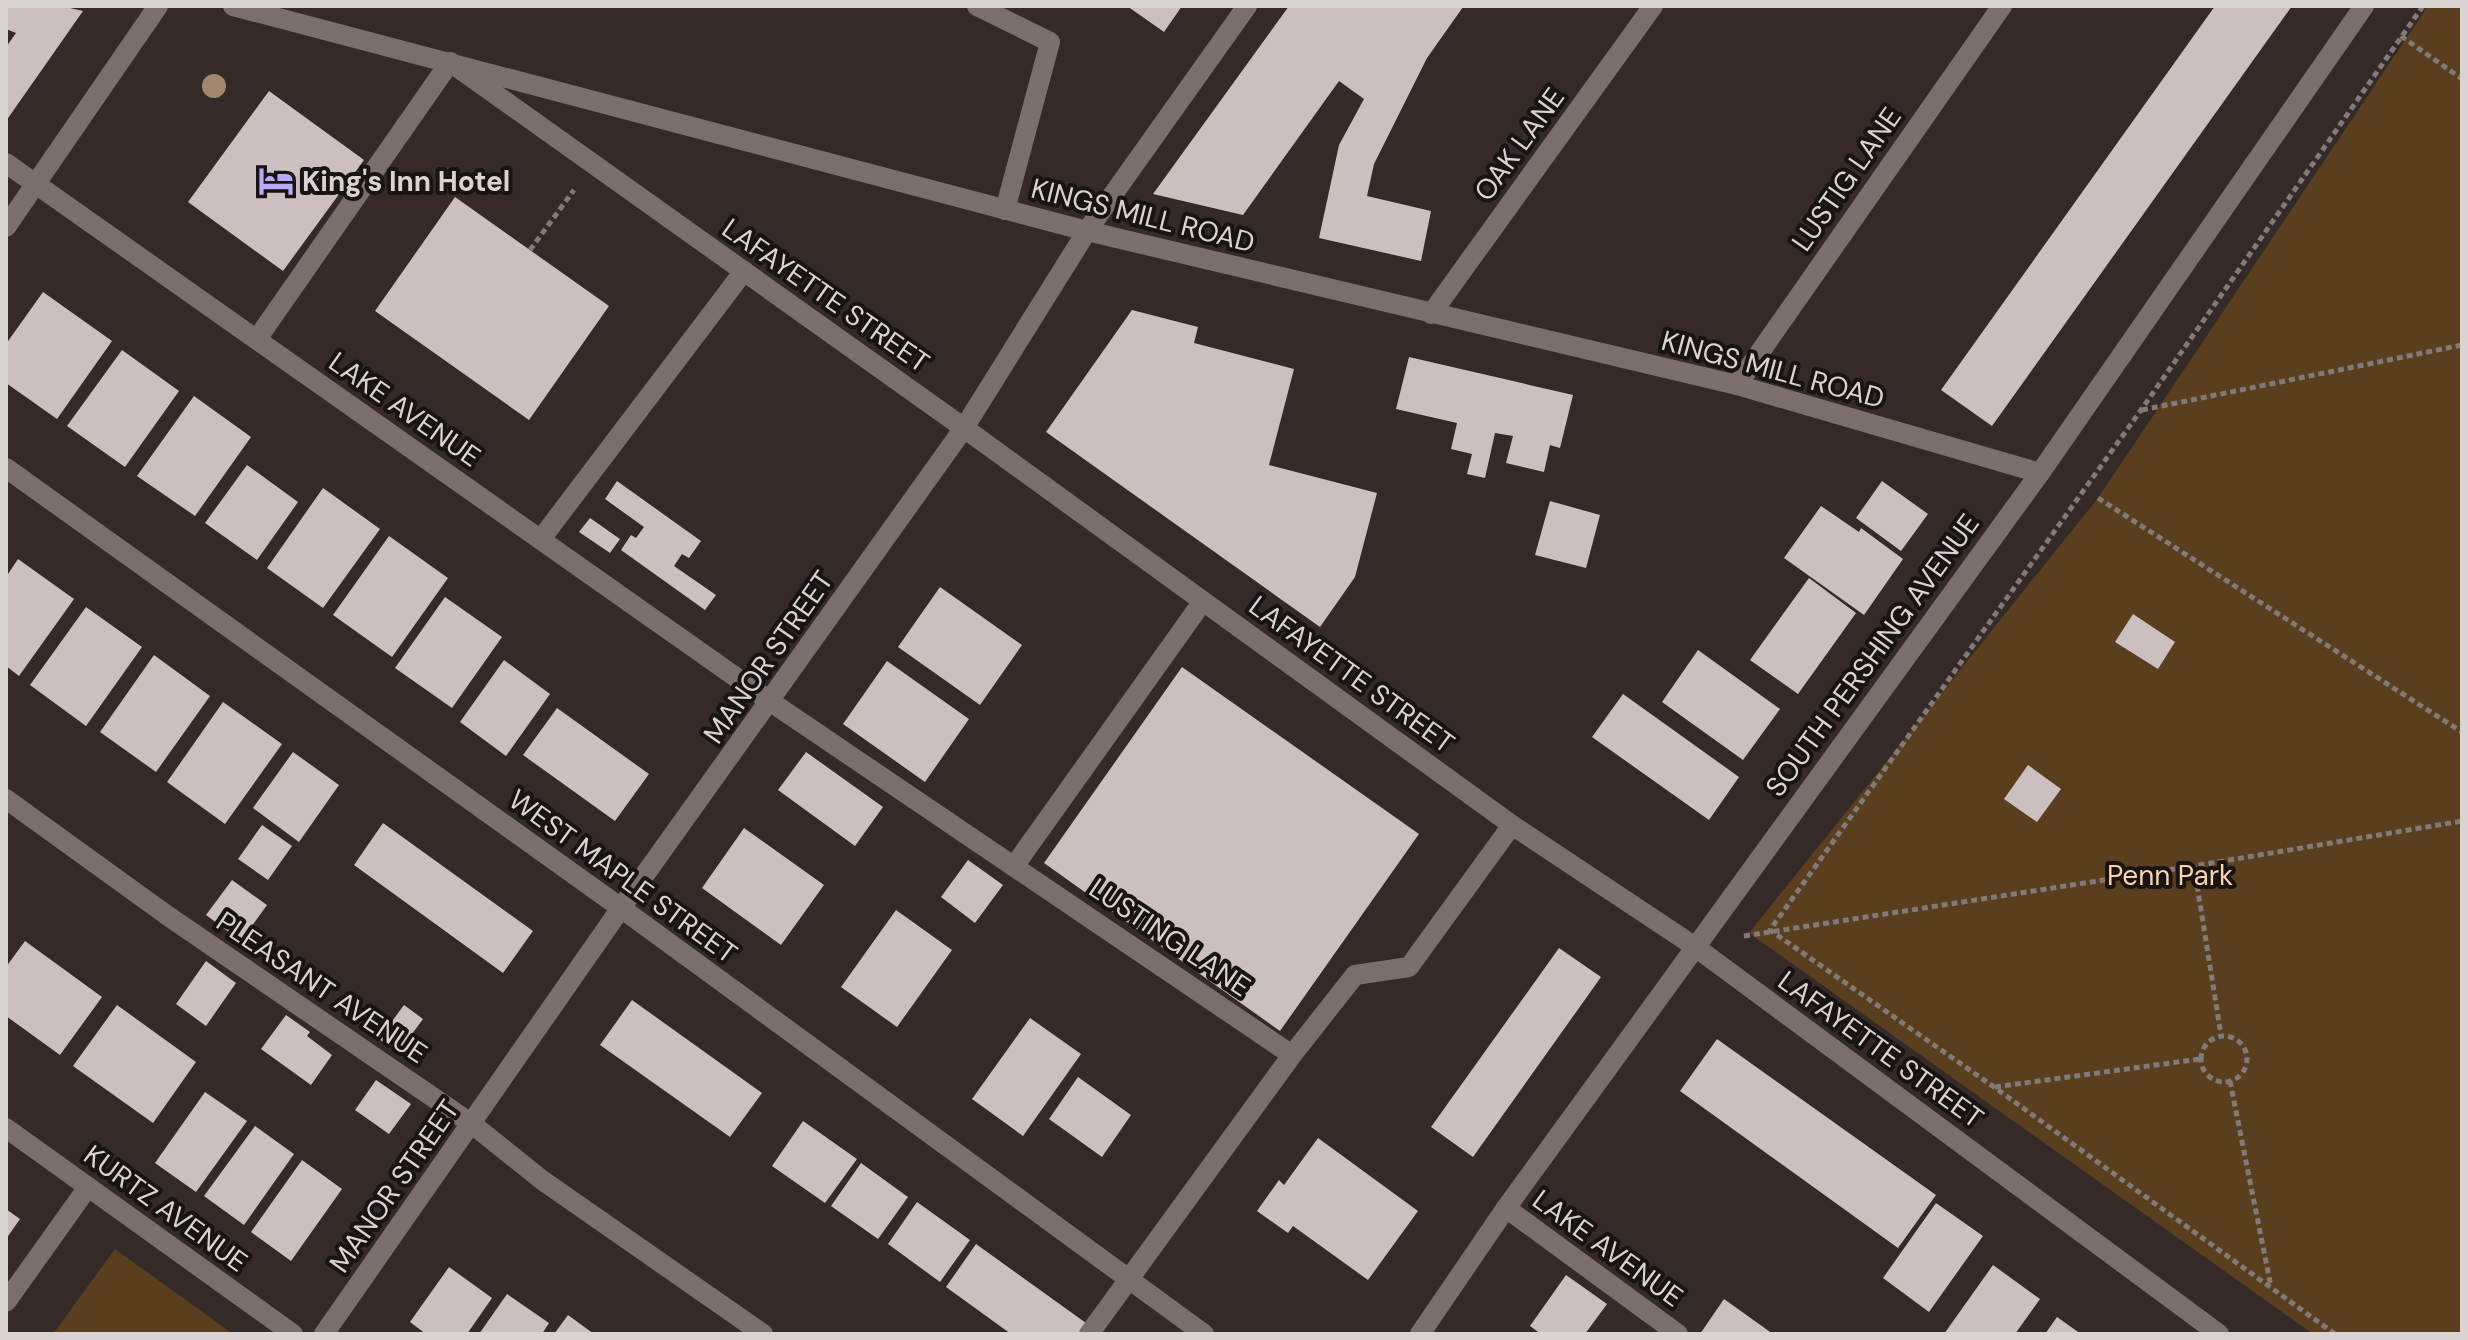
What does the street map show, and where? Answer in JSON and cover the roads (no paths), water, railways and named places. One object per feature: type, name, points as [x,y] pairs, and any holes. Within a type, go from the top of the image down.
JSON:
[{"type":"street","points":[[6,227],[158,6]]},
{"type":"street","name":"KINGS MILL ROAD","points":[[233,6],[1087,231],[1737,385],[2040,473]]},
{"type":"street","points":[[977,6],[1050,42],[1005,210]]},
{"type":"street","name":"MANOR STREET","points":[[324,1334],[621,908],[964,428],[1087,231],[1247,6]]},
{"type":"street","name":"OAK LANE","points":[[1431,314],[1653,6]]},
{"type":"street","name":"LUSTIG LANE","points":[[1737,385],[2002,6]]},
{"type":"street","name":"SOUTH PERSHING AVENUE","points":[[1420,1334],[1506,1208],[1694,946],[2040,473],[2364,6]]},
{"type":"street","points":[[257,339],[450,62]]},
{"type":"street","name":"LAFAYETTE STREET","points":[[450,62],[964,428],[1512,825],[1694,946],[2219,1334]]},
{"type":"street","name":"LAKE AVENUE","points":[[6,163],[771,702]]},
{"type":"street","points":[[541,539],[744,271]]},
{"type":"street","name":"WEST MAPLE STREET","points":[[6,468],[621,908],[1204,1334]]},
{"type":"street","points":[[1015,865],[1203,601]]},
{"type":"street","name":"LUSTING LANE","points":[[771,702],[1292,1055]]},
{"type":"street","name":"PLEASANT AVENUE","points":[[6,799],[168,916],[472,1124],[542,1180],[763,1334]]},
{"type":"street","points":[[1089,1334],[1292,1055],[1355,975],[1409,967],[1512,825]]},
{"type":"street","name":"KURTZ AVENUE","points":[[6,1128],[293,1334]]},
{"type":"street","points":[[6,1302],[88,1187]]},
{"type":"street","name":"LAKE AVENUE","points":[[1506,1208],[1678,1334]]},
{"type":"place","name":"King's Inn Hotel","points":[[276,181]]},
{"type":"park label","name":"Penn Park","points":[[2170,875]]}]
